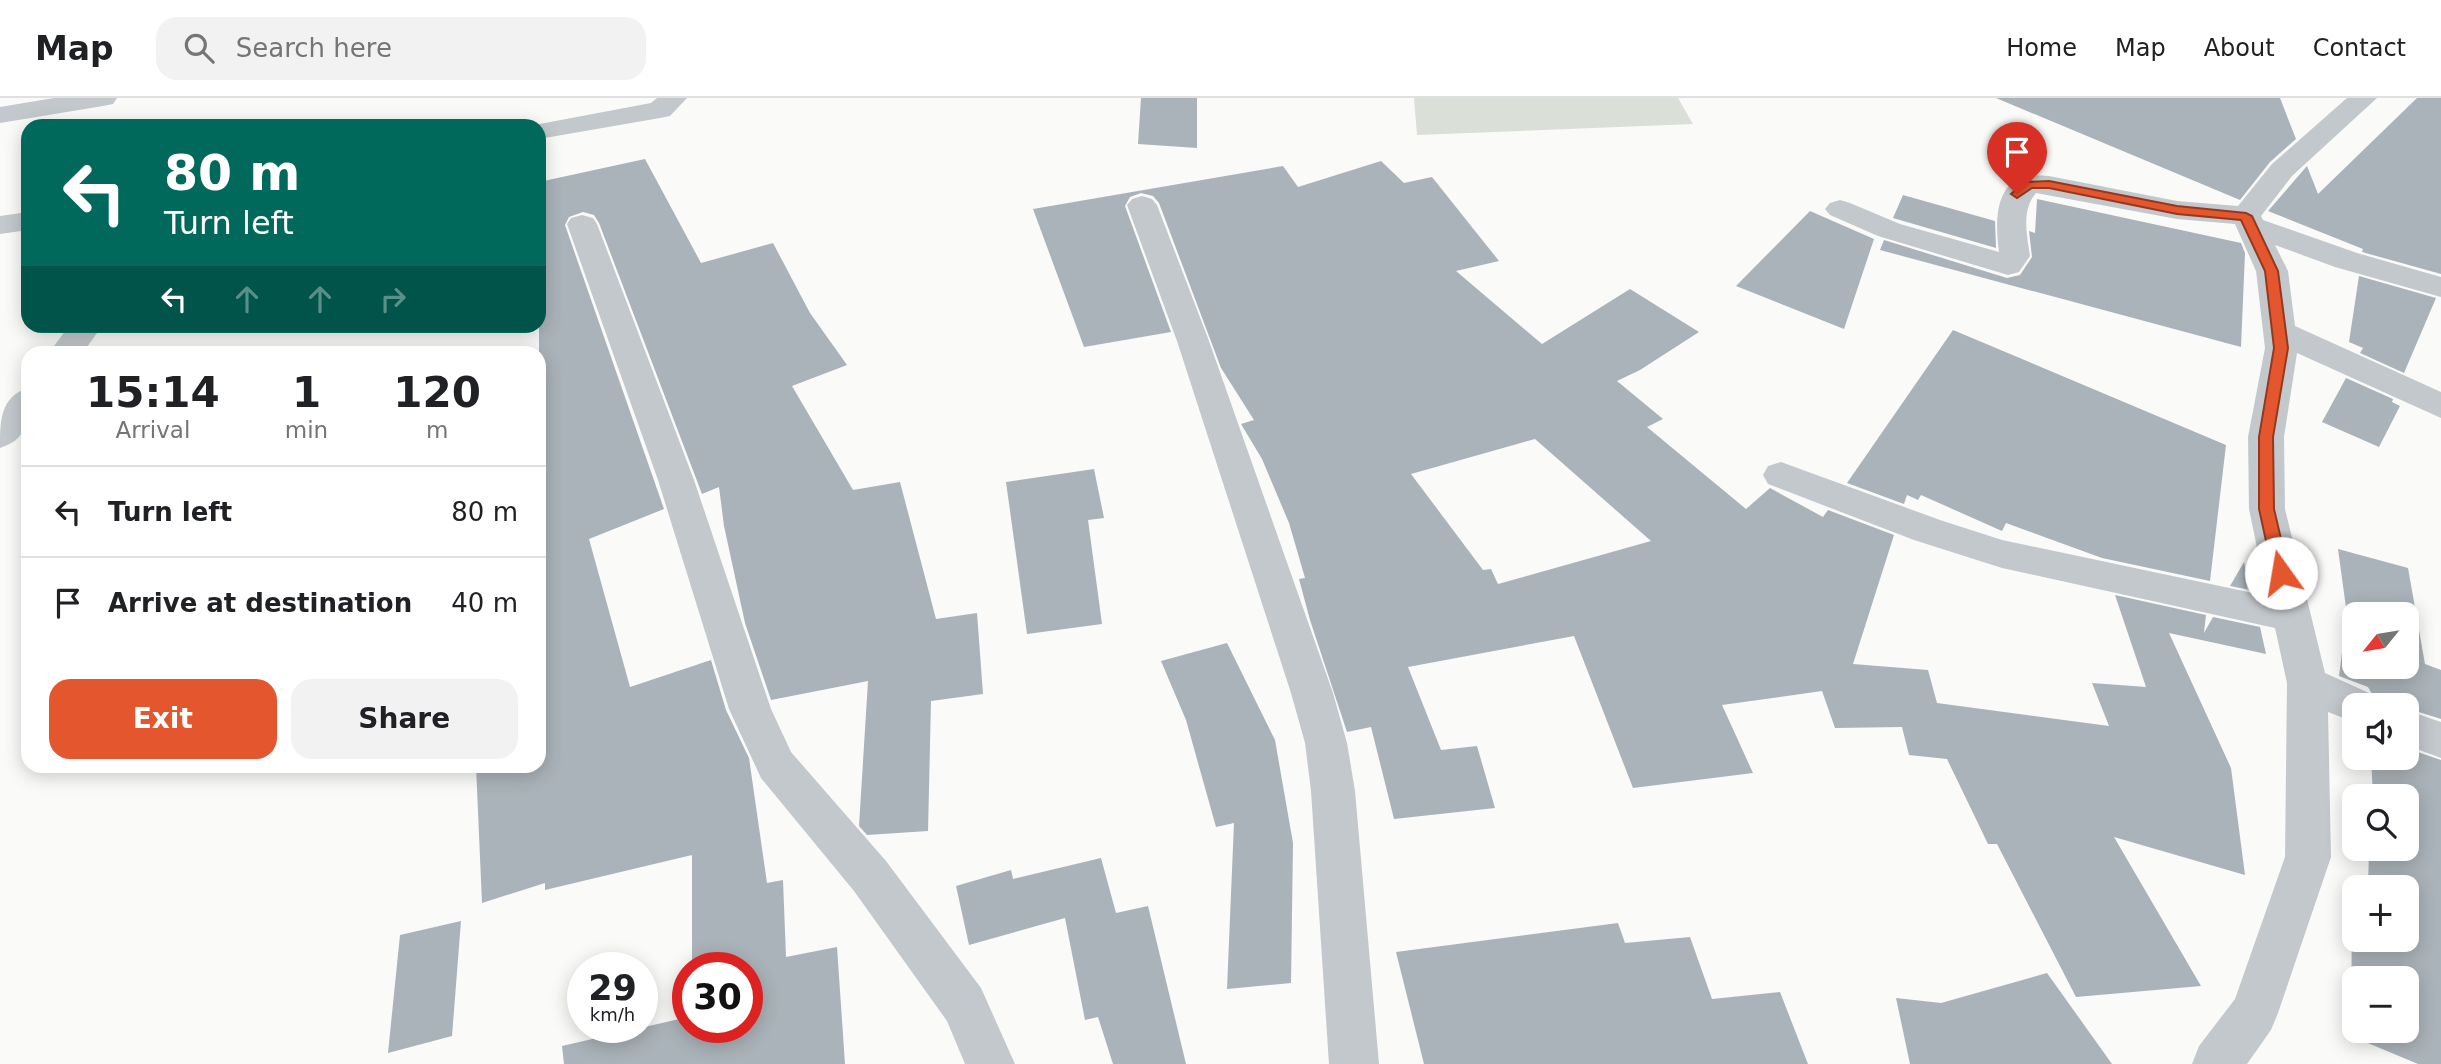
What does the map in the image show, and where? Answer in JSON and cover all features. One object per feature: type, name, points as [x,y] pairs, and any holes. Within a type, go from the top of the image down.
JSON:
[{"type":"street","points":[[0,115],[103,98]]},
{"type":"street","points":[[546,130],[660,110],[673,98]]},
{"type":"street","points":[[2249,221],[2282,170],[2364,98]]},
{"type":"street","points":[[1840,209],[1889,230],[2008,265],[2015,257],[2012,206],[2017,194],[2029,184],[2049,185],[2249,221],[2346,260],[2441,287]]},
{"type":"street","points":[[1142,205],[1193,341],[1312,693],[1326,743],[1333,791],[1354,1064]]},
{"type":"street","points":[[2217,1064],[2254,1013],[2308,857],[2307,683],[2267,509],[2266,437],[2281,348],[2272,271],[2249,221]]},
{"type":"street","points":[[0,225],[21,222]]},
{"type":"street","points":[[582,224],[676,480],[750,709],[776,765],[870,876],[964,1006],[990,1064]]},
{"type":"street","points":[[2279,332],[2441,406]]},
{"type":"street","points":[[0,436],[21,409]]},
{"type":"street","points":[[1782,475],[1927,530],[2002,554],[2291,616]]},
{"type":"street","points":[[2307,683],[2342,699]]},
{"type":"street","points":[[2419,732],[2441,740]]},
{"type":"shaded area","points":[[1414,98],[1678,98],[1693,124],[1417,135]]},
{"type":"building","points":[[1141,98],[1197,98],[1197,148],[1138,144]]},
{"type":"building","points":[[1996,98],[2280,98],[2296,139],[2270,162],[2240,200]]},
{"type":"building","points":[[2417,98],[2441,98],[2441,274],[2362,252],[2363,249],[2268,211],[2307,166],[2318,194]]},
{"type":"building","points":[[645,159],[701,263],[773,243],[810,313],[847,365],[792,386],[853,490],[900,482],[936,619],[977,613],[983,694],[931,701],[928,831],[867,835],[859,826],[868,681],[771,700],[745,623],[724,526],[719,487],[702,494],[599,223],[594,215],[583,212],[569,217],[565,225],[664,509],[589,539],[630,687],[711,660],[726,710],[749,758],[767,883],[783,880],[786,957],[837,947],[845,1064],[564,1064],[562,1046],[575,1043],[658,1043],[658,1024],[672,1021],[672,1043],[763,1043],[763,952],[692,952],[692,855],[545,890],[545,883],[482,903],[476,773],[546,773],[546,346],[539,346],[539,333],[546,333],[546,180]]},
{"type":"building","points":[[1381,161],[1404,183],[1432,177],[1499,261],[1456,271],[1542,344],[1630,289],[1699,332],[1640,370],[1617,381],[1663,419],[1647,427],[1746,509],[1770,488],[1823,517],[1828,510],[1894,535],[1853,664],[1928,670],[1937,703],[2109,726],[2092,683],[2146,687],[2115,595],[2206,615],[2204,633],[2213,617],[2260,627],[2266,654],[2169,633],[2231,768],[2245,875],[2114,837],[2201,986],[2076,997],[1997,844],[1988,844],[1947,759],[1909,755],[1902,727],[1835,728],[1822,691],[1722,705],[1753,773],[1633,788],[1574,636],[1408,667],[1441,750],[1477,746],[1495,808],[1394,819],[1371,727],[1347,732],[1310,620],[1299,579],[1305,578],[1289,523],[1262,459],[1241,424],[1254,420],[1221,368],[1159,203],[1153,196],[1141,193],[1130,197],[1125,206],[1171,332],[1084,347],[1033,209],[1283,166],[1298,187]],"holes":[[[1535,439],[1651,541],[1498,584],[1491,569],[1483,570],[1411,474]]]},
{"type":"building","points":[[1903,195],[1995,221],[1996,248],[1893,218]]},
{"type":"building","points":[[2037,199],[2241,243],[2245,253],[2241,347],[1880,250],[1884,240],[2007,278],[2020,275],[2032,257],[2029,231],[2035,233]]},
{"type":"building","points":[[1810,211],[1874,239],[1844,329],[1736,286]]},
{"type":"building","points":[[2359,276],[2436,298],[2404,373],[2360,353],[2363,348],[2349,342]]},
{"type":"building","points":[[1953,330],[2226,445],[2210,581],[2102,558],[2006,523],[2002,531],[1921,495],[1918,500],[1907,495],[1904,504],[1847,483]]},
{"type":"building","points":[[2346,378],[2393,399],[2392,402],[2400,406],[2379,447],[2322,422]]},
{"type":"building","points":[[1094,469],[1104,518],[1088,520],[1102,624],[1027,634],[1006,482]]},
{"type":"building","points":[[2338,549],[2408,568],[2414,602],[2345,602]]},
{"type":"building","points":[[2244,562],[2250,590],[2230,586]]},
{"type":"building","points":[[2419,630],[2425,664],[2441,670],[2441,719],[2419,712],[2419,693],[2371,693],[2368,687],[2347,679],[2419,679]]},
{"type":"building","points":[[1227,643],[1275,740],[1293,843],[1291,983],[1227,989],[1234,823],[1216,827],[1186,720],[1161,661]]},
{"type":"building","points":[[2342,653],[2342,677],[2339,676]]},
{"type":"building","points":[[2419,752],[2441,760],[2441,1064],[2418,1064],[2368,1043],[2419,1043],[2419,966],[2352,966],[2352,952],[2419,952],[2419,875],[2368,875],[2369,861],[2419,861],[2419,784],[2372,784],[2372,770],[2419,770]]},
{"type":"building","points":[[1101,858],[1116,913],[1148,906],[1186,1064],[1113,1064],[1098,1017],[1085,1020],[1065,918],[969,945],[956,886],[1011,870],[1013,879]]},
{"type":"building","points":[[461,921],[452,1036],[388,1053],[400,935]]},
{"type":"building","points":[[1618,923],[1625,943],[1690,937],[1712,999],[1780,992],[1808,1064],[1424,1064],[1396,952]]},
{"type":"building","points":[[2047,973],[2112,1064],[1910,1064],[1896,998],[1941,1003]]},
{"type":"route","points":[[2017,194],[2029,184],[2049,185],[2177,210],[2246,216],[2272,271],[2281,348],[2266,437],[2267,509],[2281,573]]}]
